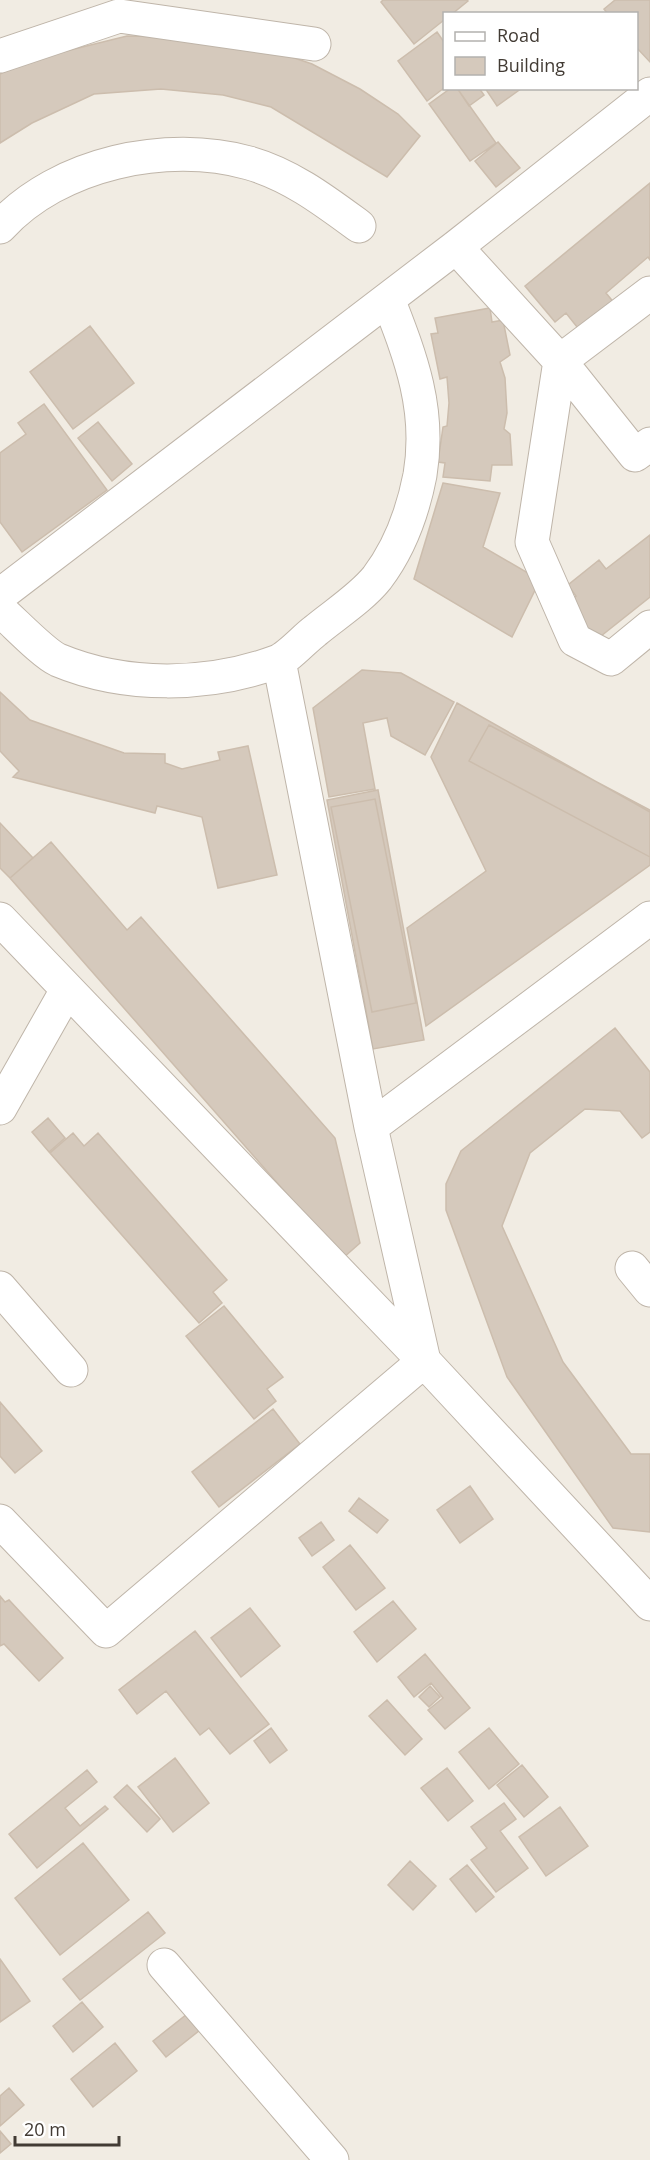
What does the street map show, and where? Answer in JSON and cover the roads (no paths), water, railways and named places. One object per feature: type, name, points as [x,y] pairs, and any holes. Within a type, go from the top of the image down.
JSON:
[{"type":"street","points":[[0,56],[119,16],[314,44]]},
{"type":"street","points":[[0,595],[456,247],[650,94]]},
{"type":"street","points":[[0,227],[10,216],[63,181],[123,159],[186,153],[249,163],[308,188],[359,226]]},
{"type":"street","points":[[456,247],[561,361],[635,455],[650,444]]},
{"type":"street","points":[[650,293],[561,361],[532,542],[575,640],[611,659],[650,627]]},
{"type":"street","points":[[0,610],[56,659],[100,672],[145,680],[190,680],[235,674],[279,661],[375,580],[402,533],[412,508],[420,474],[423,438],[421,403],[414,368],[388,299]]},
{"type":"street","points":[[279,661],[371,1127],[424,1361]]},
{"type":"street","points":[[371,1127],[650,918]]},
{"type":"street","points":[[0,919],[647,1594]]},
{"type":"street","points":[[0,1108],[67,990]]},
{"type":"street","points":[[0,1288],[71,1370]]},
{"type":"street","points":[[0,1521],[106,1631],[424,1361]]},
{"type":"street","points":[[164,1965],[332,2160]]}]
